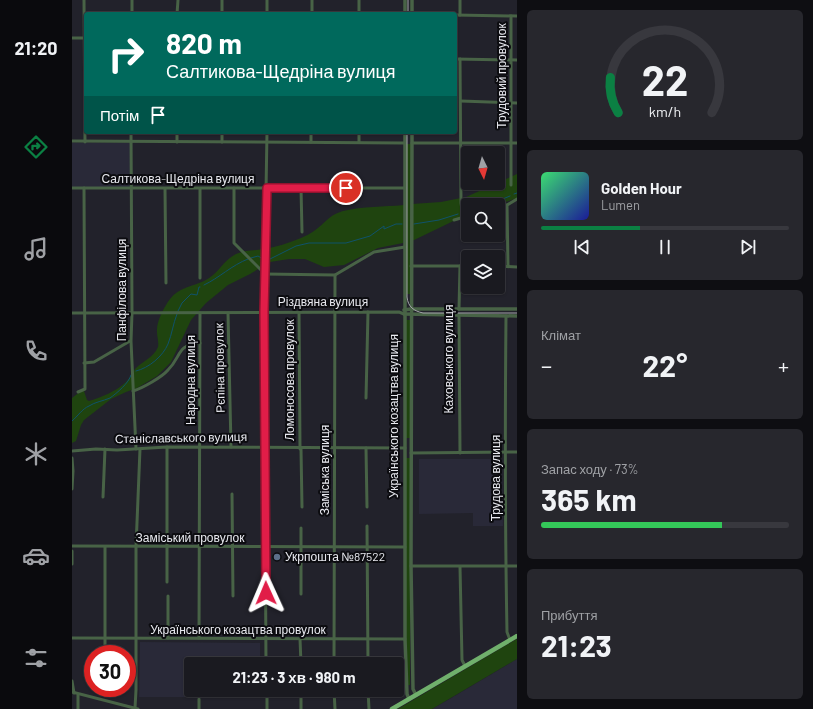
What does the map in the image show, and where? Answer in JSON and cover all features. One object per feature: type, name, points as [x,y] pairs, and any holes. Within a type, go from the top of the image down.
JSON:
[{"type":"highway","points":[[392,709],[517,636]]},
{"type":"street","points":[[84,0],[84,12]]},
{"type":"street","points":[[132,0],[132,12]]},
{"type":"street","points":[[178,0],[178,12]]},
{"type":"street","points":[[222,0],[222,12]]},
{"type":"street","points":[[267,0],[267,12]]},
{"type":"street","points":[[312,0],[312,12]]},
{"type":"street","points":[[359,0],[359,12]]},
{"type":"street","points":[[405,0],[405,12]]},
{"type":"street","points":[[412,0],[412,12]]},
{"type":"street","points":[[460,0],[460,15],[517,16]]},
{"type":"street","name":"Трудовий провулок","points":[[511,16],[511,185]]},
{"type":"street","points":[[72,38],[84,38]]},
{"type":"street","points":[[461,198],[460,59],[517,60]]},
{"type":"street","points":[[461,101],[517,102]]},
{"type":"street","points":[[86,134],[86,142]]},
{"type":"street","name":"Панфілова вулиця","points":[[132,134],[131,341],[133,391],[138,449],[136,547],[136,708]]},
{"type":"street","points":[[177,134],[177,142]]},
{"type":"street","points":[[222,134],[222,142]]},
{"type":"street","points":[[266,657],[264,312],[267,134]]},
{"type":"street","points":[[311,134],[311,142]]},
{"type":"street","points":[[359,134],[359,142]]},
{"type":"street","name":"Українського козацтва вулиця","points":[[405,134],[405,639],[407,694],[409,699]]},
{"type":"street","name":"Українського козацтва вулиця","points":[[412,134],[411,451],[413,689],[416,695]]},
{"type":"street","points":[[72,142],[517,143]]},
{"type":"street","name":"Салтикова-Щедріна вулиця","points":[[72,188],[405,188]]},
{"type":"street","points":[[78,392],[85,389],[84,188]]},
{"type":"street","points":[[200,188],[200,278]]},
{"type":"street","points":[[234,188],[234,243],[265,274],[335,275],[374,252],[405,247]]},
{"type":"street","points":[[301,188],[302,232]]},
{"type":"street","points":[[165,189],[166,283]]},
{"type":"street","points":[[517,199],[507,205],[508,266],[517,266]]},
{"type":"street","points":[[454,220],[461,218]]},
{"type":"street","points":[[411,266],[460,266]]},
{"type":"street","name":"Каховського вулиця","points":[[460,266],[460,453]]},
{"type":"street","name":"Заміська вулиця","points":[[334,657],[335,275]]},
{"type":"street","name":"Різдвяна вулиця","points":[[72,313],[334,311],[404,312],[411,309],[517,309]]},
{"type":"street","name":"Ломоносова провулок","points":[[299,312],[302,507]]},
{"type":"street","points":[[366,398],[368,312]]},
{"type":"street","name":"Різдвяна вулиця","points":[[404,312],[411,315],[517,316]]},
{"type":"street","name":"Народна вулиця","points":[[199,638],[200,313]]},
{"type":"street","name":"Рєпіна провулок","points":[[228,313],[231,447]]},
{"type":"street","name":"Трудова вулиця","points":[[506,316],[505,566],[507,632],[510,640]]},
{"type":"street","points":[[84,363],[94,362],[131,341]]},
{"type":"street","points":[[133,391],[168,370],[182,349],[191,344],[200,343]]},
{"type":"street","points":[[167,447],[167,582]]},
{"type":"street","name":"Станіславського вулиця","points":[[72,451],[167,447],[231,447],[300,449],[366,448],[460,453],[517,452]]},
{"type":"street","points":[[366,448],[367,508]]},
{"type":"street","points":[[103,497],[105,449]]},
{"type":"street","points":[[72,458],[72,489]]},
{"type":"street","points":[[232,494],[233,596]]},
{"type":"street","points":[[367,526],[368,657]]},
{"type":"street","points":[[301,528],[301,594]]},
{"type":"street","name":"Заміський провулок","points":[[72,546],[405,547]]},
{"type":"street","points":[[105,547],[105,645]]},
{"type":"street","points":[[72,551],[72,564]]},
{"type":"street","points":[[412,566],[517,566]]},
{"type":"street","points":[[460,566],[462,660],[465,666]]},
{"type":"street","points":[[168,596],[168,638]]},
{"type":"street","name":"Українського козацтва провулок","points":[[72,638],[405,639]]},
{"type":"street","points":[[300,639],[301,657]]},
{"type":"street","points":[[72,681],[73,693],[136,708]]},
{"type":"street","points":[[78,695],[78,709]]},
{"type":"street","points":[[267,697],[267,709]]},
{"type":"street","points":[[301,697],[301,709]]},
{"type":"street","points":[[334,697],[335,709]]},
{"type":"street","points":[[368,697],[368,709]]},
{"type":"street","points":[[199,699],[199,709]]},
{"type":"shaded area","points":[[72,143],[130,143],[130,188],[72,187]]},
{"type":"shaded area","points":[[419,459],[502,459],[503,526],[473,526],[473,513],[419,514]]},
{"type":"shaded area","points":[[140,642],[260,643],[260,657],[184,657],[184,697],[139,697]]},
{"type":"shaded area","points":[[517,659],[517,709],[432,709],[448,700]]},
{"type":"green space","points":[[406,144],[411,144],[410,294],[406,294]]},
{"type":"green space","points":[[517,174],[517,198],[505,202],[505,198],[461,198],[482,190],[505,190],[505,179]]},
{"type":"green space","points":[[461,198],[461,217],[412,241],[412,204],[441,202]]},
{"type":"green space","points":[[404,205],[403,243],[378,248],[344,265],[324,267],[305,259],[289,259],[270,262],[228,285],[206,303],[191,320],[171,362],[157,376],[137,388],[111,399],[84,420],[76,441],[72,443],[72,398],[81,391],[84,391],[87,400],[89,401],[108,394],[126,382],[136,368],[151,356],[158,347],[157,328],[159,319],[168,302],[177,292],[209,278],[227,260],[236,254],[278,246],[301,238],[318,228],[330,217],[343,211],[358,208]]},
{"type":"green space","points":[[405,320],[410,320],[410,438],[406,438]]},
{"type":"green space","points":[[406,458],[410,458],[410,685],[406,685]]},
{"type":"green space","points":[[517,639],[517,659],[432,709],[398,709]]},
{"type":"waterway","points":[[505,198],[510,196]]},
{"type":"waterway","points":[[414,224],[439,220],[458,214]]},
{"type":"waterway","points":[[270,259],[296,246],[309,243],[346,243],[370,236],[384,226],[384,229],[396,224],[402,224]]},
{"type":"waterway","points":[[251,258],[258,256],[263,259]]},
{"type":"waterway","points":[[204,285],[248,259]]},
{"type":"waterway","points":[[178,311],[182,303],[191,294],[197,295],[200,287]]},
{"type":"waterway","points":[[136,371],[151,364],[163,353],[168,344],[177,314]]},
{"type":"waterway","points":[[72,421],[87,407],[113,396],[119,391],[131,375]]},
{"type":"tram line","points":[[408,0],[408,12]]},
{"type":"tram line","points":[[407,134],[407,297],[410,306],[414,310],[423,313],[517,313]]},
{"type":"place","name":"Укрпошта №87522","points":[[277,557]]},
{"type":"route","points":[[266,593],[264,312],[267,188],[346,188]]}]
